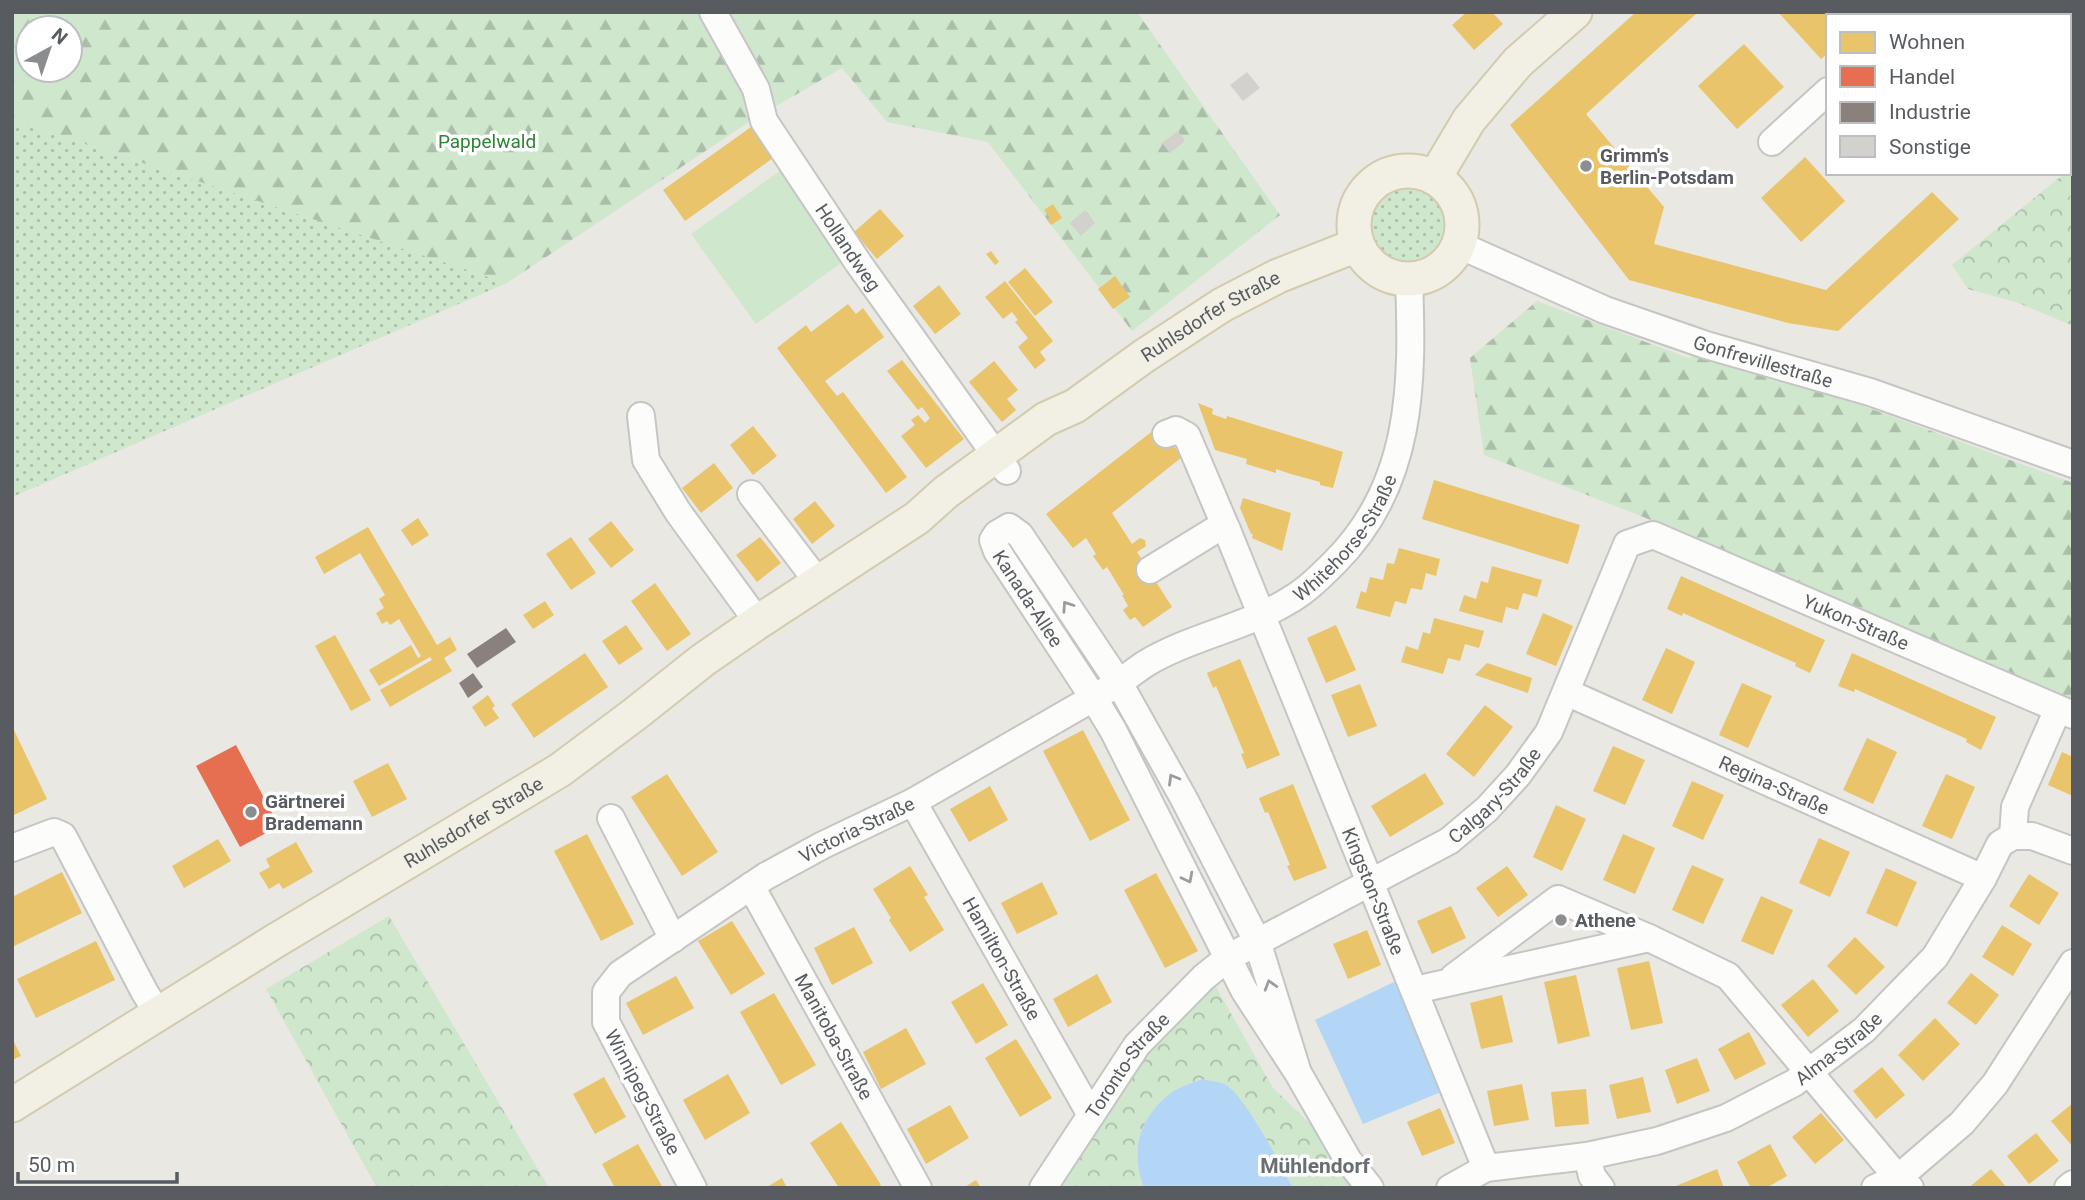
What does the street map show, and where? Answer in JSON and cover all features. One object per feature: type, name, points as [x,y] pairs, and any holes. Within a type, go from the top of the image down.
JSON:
[{"type":"main road","points":[[1435,177],[1469,120],[1559,17]]},
{"type":"main road","points":[[1412,170],[1435,177],[1448,187],[1457,200],[1463,230],[1459,245],[1447,263],[1430,275],[1409,280],[1378,270],[1365,259],[1354,233],[1356,209],[1368,187],[1388,174],[1400,171],[1412,170]]},
{"type":"main road","name":"Ruhlsdorfer Straße","points":[[12,1105],[559,770],[758,622],[917,518],[946,492],[1002,463],[1046,419],[1074,406],[1222,304],[1278,276],[1357,245]]},
{"type":"street","name":"Hollandweg","points":[[713,12],[756,89],[764,121],[859,264],[1002,463]]},
{"type":"street","points":[[1772,142],[1826,93]]},
{"type":"street","name":"Gonfrevillestraße","points":[[1459,245],[1605,310],[1706,345],[1870,392],[2073,464]]},
{"type":"street","name":"Whitehorse-Straße","points":[[1119,683],[1146,664],[1261,615],[1299,594],[1342,555],[1362,531],[1392,476],[1402,436],[1410,380],[1409,280]]},
{"type":"street","points":[[641,416],[646,460],[678,512],[758,622]]},
{"type":"street","name":"Kingston-Straße","points":[[1166,434],[1176,430],[1187,436],[1486,1168]]},
{"type":"street","points":[[751,494],[818,582]]},
{"type":"street","name":"Kanada-Allee","points":[[1298,1073],[1257,942],[1183,797],[1119,683],[1020,535],[1013,528],[1003,530],[993,540],[993,544],[1093,697],[1244,990],[1298,1073],[1348,1160],[1370,1188]]},
{"type":"street","points":[[1150,570],[1215,530],[1227,530]]},
{"type":"street","name":"Calgary-Straße","points":[[1229,957],[1449,841],[1486,809],[1518,775],[1549,732],[1627,544],[1653,535]]},
{"type":"street","name":"Yukon-Straße","points":[[1653,535],[2065,712]]},
{"type":"street","name":"Victoria-Straße","points":[[606,992],[620,974],[751,886],[823,845],[913,802],[1119,683]]},
{"type":"street","name":"Regina-Straße","points":[[1566,692],[1983,878]]},
{"type":"street","points":[[2065,712],[2015,807],[2012,836],[2032,836],[2073,851]]},
{"type":"street","name":"Hamilton-Straße","points":[[913,802],[1091,1115]]},
{"type":"street","points":[[611,818],[673,939]]},
{"type":"street","points":[[12,848],[54,832],[62,836],[158,1014]]},
{"type":"street","name":"Alma-Straße","points":[[1450,1188],[1486,1168],[1587,1156],[1657,1141],[1726,1118],[1810,1073],[1864,1030],[1935,957],[1983,878],[2000,844],[2012,836]]},
{"type":"street","name":"Manitoba-Straße","points":[[751,886],[918,1188]]},
{"type":"street","points":[[1447,982],[1558,899],[1649,938],[1728,976],[1810,1073],[1895,1184],[1962,1123],[1995,1084],[2073,963]]},
{"type":"street","points":[[1415,990],[1649,938]]},
{"type":"street","name":"Toronto-Straße","points":[[1043,1188],[1137,1045],[1204,977],[1229,957]]},
{"type":"street","name":"Winnipeg-Straße","points":[[606,992],[606,1022],[693,1188]]},
{"type":"street","points":[[1587,1156],[1592,1176],[1601,1188]]},
{"type":"street","points":[[2068,1188],[2073,1184]]},
{"type":"green space","name":"Pappelwald","points":[[12,12],[1137,12],[1280,215],[1132,331],[988,142],[887,122],[842,68],[752,120],[507,283],[12,120]]},
{"type":"green space","points":[[12,120],[21,123],[507,283],[12,497]]},
{"type":"green space","points":[[2073,167],[2073,326],[2019,303],[1968,289],[1952,265],[2063,175],[2071,175]]},
{"type":"green space","points":[[780,171],[844,261],[756,324],[691,234]]},
{"type":"green space","points":[[2073,172],[2073,194],[2061,203],[2050,190]]},
{"type":"green space","points":[[1401,185],[1417,185],[1438,196],[1449,217],[1449,233],[1438,254],[1417,265],[1401,265],[1387,259],[1375,247],[1369,233],[1369,217],[1375,203],[1387,191]]},
{"type":"green space","points":[[1537,301],[1688,358],[1701,353],[1863,406],[2073,483],[2073,701],[1641,516],[1484,455],[1470,358]]},
{"type":"green space","points":[[389,916],[549,1188],[377,1188],[266,989]]},
{"type":"green space","points":[[1216,987],[1273,1088],[1348,1160],[1370,1188],[1293,1188],[1265,1138],[1202,1079],[1172,1092],[1161,1101],[1145,1123],[1138,1147],[1144,1188],[1043,1188],[1175,1006]]},
{"type":"water","points":[[1396,981],[1441,1092],[1363,1124],[1315,1020]]},
{"type":"water","points":[[1202,1079],[1224,1084],[1242,1101],[1293,1188],[1144,1188],[1138,1147],[1145,1123],[1161,1101],[1172,1092]]},
{"type":"building: Wohnen","points":[[1467,12],[1492,12],[1503,24],[1474,50],[1452,25]]},
{"type":"building: Wohnen","name":"Grimm's Berlin-Potsdam","points":[[1636,12],[1698,12],[1586,114],[1664,207],[1654,244],[1826,290],[1932,192],[1959,219],[1838,331],[1788,323],[1629,280],[1510,125]]},
{"type":"building: Wohnen","points":[[1778,12],[1861,12],[1862,14],[1826,14],[1826,55],[1821,59]]},
{"type":"building: Wohnen","points":[[1744,44],[1784,87],[1737,129],[1698,86]]},
{"type":"building: Wohnen","points":[[751,127],[773,158],[685,221],[663,190]]},
{"type":"building: Wohnen","points":[[1805,157],[1845,201],[1801,242],[1761,198]]},
{"type":"building: Wohnen","points":[[1053,204],[1062,218],[1051,225],[1044,210]]},
{"type":"building: Wohnen","points":[[880,209],[904,236],[877,259],[854,232]]},
{"type":"building: Wohnen","points":[[991,251],[999,262],[995,265],[986,254]]},
{"type":"building: Wohnen","points":[[1025,268],[1053,302],[1035,316],[1008,282]]},
{"type":"building: Wohnen","points":[[1115,276],[1130,297],[1113,309],[1098,289]]},
{"type":"building: Wohnen","points":[[1005,281],[1053,341],[1040,352],[1046,360],[1035,369],[1018,347],[1028,338],[1015,322],[1018,320],[1012,312],[1003,319],[985,297]]},
{"type":"building: Wohnen","points":[[939,285],[961,314],[935,334],[913,306]]},
{"type":"building: Wohnen","points":[[848,304],[856,314],[863,308],[884,337],[825,381],[837,396],[843,392],[907,477],[886,493],[777,348],[806,325],[811,332]]},
{"type":"building: Wohnen","points":[[902,360],[964,439],[926,468],[901,436],[915,425],[911,420],[918,415],[925,423],[930,418],[922,407],[918,410],[887,371]]},
{"type":"building: Wohnen","points":[[994,361],[1018,390],[1007,399],[1016,410],[1002,422],[969,382]]},
{"type":"building: Wohnen","points":[[1198,403],[1213,409],[1212,414],[1226,419],[1227,416],[1343,452],[1333,488],[1276,469],[1276,473],[1246,464],[1247,459],[1215,450]]},
{"type":"building: Wohnen","points":[[753,426],[777,456],[753,475],[730,445]]},
{"type":"building: Wohnen","points":[[1159,426],[1182,457],[1112,513],[1132,544],[1140,538],[1145,540],[1146,546],[1137,552],[1172,607],[1143,627],[1135,617],[1130,620],[1123,610],[1128,606],[1124,595],[1107,567],[1103,570],[1093,556],[1096,554],[1086,538],[1073,548],[1046,514]]},
{"type":"building: Wohnen","points":[[714,463],[733,488],[701,513],[682,488]]},
{"type":"building: Wohnen","points":[[1434,480],[1580,525],[1568,564],[1422,519]]},
{"type":"building: Wohnen","points":[[1243,498],[1291,513],[1282,551],[1252,538],[1253,534],[1240,508]]},
{"type":"building: Wohnen","points":[[815,501],[835,526],[812,544],[793,519]]},
{"type":"building: Wohnen","points":[[418,518],[429,535],[412,546],[401,530]]},
{"type":"building: Wohnen","points":[[611,521],[634,550],[611,568],[588,539]]},
{"type":"building: Wohnen","points":[[368,527],[437,645],[450,637],[457,650],[444,658],[452,671],[390,707],[380,690],[432,660],[430,657],[379,686],[369,670],[411,645],[418,658],[421,656],[399,619],[390,625],[387,621],[382,624],[376,613],[384,608],[379,599],[385,595],[360,553],[324,574],[315,557]]},
{"type":"building: Wohnen","points":[[571,537],[596,573],[571,590],[546,554]]},
{"type":"building: Wohnen","points":[[760,537],[781,563],[757,582],[736,555]]},
{"type":"building: Wohnen","points":[[1399,548],[1440,559],[1436,576],[1426,573],[1422,590],[1411,588],[1406,604],[1395,601],[1390,617],[1356,608],[1361,591],[1366,593],[1370,577],[1383,580],[1387,563],[1394,564]]},
{"type":"building: Wohnen","points":[[1492,566],[1542,580],[1537,597],[1523,593],[1518,610],[1506,607],[1502,623],[1459,611],[1464,595],[1476,599],[1481,581],[1488,583]]},
{"type":"building: Wohnen","points":[[1681,576],[1825,640],[1810,673],[1795,666],[1796,663],[1683,613],[1682,616],[1667,609]]},
{"type":"building: Wohnen","points":[[655,583],[691,634],[667,651],[631,601]]},
{"type":"building: Wohnen","points":[[545,601],[554,615],[533,629],[523,615]]},
{"type":"building: Wohnen","points":[[1543,613],[1573,626],[1556,666],[1526,654]]},
{"type":"building: Wohnen","points":[[1434,618],[1484,631],[1479,648],[1465,644],[1460,661],[1448,658],[1443,674],[1401,662],[1406,646],[1418,650],[1423,632],[1430,634]]},
{"type":"building: Wohnen","points":[[626,625],[643,649],[619,665],[602,641]]},
{"type":"building: Wohnen","points":[[1336,625],[1356,670],[1326,683],[1307,638]]},
{"type":"building: Wohnen","points":[[335,635],[371,700],[351,711],[315,646]]},
{"type":"building: Wohnen","points":[[1666,648],[1695,662],[1672,714],[1642,700]]},
{"type":"building: Wohnen","points":[[585,653],[608,687],[534,738],[511,704]]},
{"type":"building: Wohnen","points":[[1852,653],[1996,717],[1981,750],[1966,742],[1967,739],[1855,689],[1854,692],[1838,686]]},
{"type":"building: Wohnen","points":[[1240,659],[1280,755],[1247,769],[1241,754],[1244,753],[1216,686],[1213,688],[1207,673]]},
{"type":"building: Wohnen","points":[[1487,663],[1532,678],[1528,693],[1475,675]]},
{"type":"building: Wohnen","points":[[1742,683],[1772,696],[1748,748],[1719,735]]},
{"type":"building: Wohnen","points":[[1360,684],[1377,726],[1348,737],[1331,695]]},
{"type":"building: Wohnen","points":[[488,695],[499,718],[485,727],[472,707]]},
{"type":"building: Wohnen","points":[[1485,705],[1513,727],[1474,777],[1446,754]]},
{"type":"building: Wohnen","points":[[12,726],[47,799],[12,816]]},
{"type":"building: Wohnen","points":[[1083,730],[1130,820],[1090,841],[1043,751]]},
{"type":"building: Wohnen","points":[[1867,738],[1897,752],[1873,804],[1843,790]]},
{"type":"building: Wohnen","points":[[1613,746],[1645,760],[1625,805],[1593,791]]},
{"type":"building: Wohnen","points":[[2062,752],[2073,757],[2073,796],[2048,785]]},
{"type":"building: Wohnen","points":[[388,763],[407,799],[372,817],[353,781]]},
{"type":"building: Wohnen","points":[[1425,773],[1444,804],[1390,837],[1371,806]]},
{"type":"building: Wohnen","points":[[667,774],[718,852],[682,876],[631,797]]},
{"type":"building: Wohnen","points":[[1946,774],[1975,787],[1952,839],[1922,826]]},
{"type":"building: Wohnen","points":[[1692,781],[1724,795],[1703,840],[1672,826]]},
{"type":"building: Wohnen","points":[[1293,784],[1327,868],[1294,881],[1279,838],[1259,798]]},
{"type":"building: Wohnen","points":[[990,786],[1008,820],[969,842],[950,809]]},
{"type":"building: Wohnen","points":[[1556,805],[1586,819],[1562,871],[1533,857]]},
{"type":"building: Wohnen","points":[[587,834],[634,924],[601,941],[554,851]]},
{"type":"building: Wohnen","points":[[1623,834],[1655,848],[1635,894],[1603,880]]},
{"type":"building: Wohnen","points":[[1819,838],[1850,852],[1830,897],[1799,883]]},
{"type":"building: Wohnen","points":[[218,839],[231,861],[184,888],[172,866]]},
{"type":"building: Wohnen","points":[[296,842],[313,872],[283,889],[279,883],[269,889],[259,873],[270,867],[266,859]]},
{"type":"building: Wohnen","points":[[1692,865],[1724,879],[1703,924],[1672,910]]},
{"type":"building: Wohnen","points":[[910,866],[928,895],[924,897],[944,930],[910,952],[873,889]]},
{"type":"building: Wohnen","points":[[1507,866],[1528,895],[1498,917],[1476,888]]},
{"type":"building: Wohnen","points":[[1886,868],[1917,882],[1897,927],[1866,913]]},
{"type":"building: Wohnen","points":[[62,872],[82,913],[12,947],[12,897]]},
{"type":"building: Wohnen","points":[[1156,873],[1198,951],[1165,968],[1124,890]]},
{"type":"building: Wohnen","points":[[2029,874],[2059,893],[2039,925],[2009,906]]},
{"type":"building: Wohnen","points":[[1042,882],[1058,914],[1017,934],[1001,903]]},
{"type":"building: Wohnen","points":[[1761,896],[1793,910],[1773,955],[1741,941]]},
{"type":"building: Wohnen","points":[[1451,906],[1466,938],[1432,954],[1417,921]]},
{"type":"building: Wohnen","points":[[732,921],[765,974],[731,995],[698,941]]},
{"type":"building: Wohnen","points":[[2002,925],[2032,944],[2013,976],[1982,957]]},
{"type":"building: Wohnen","points":[[854,927],[873,963],[832,985],[814,948]]},
{"type":"building: Wohnen","points":[[1367,930],[1381,965],[1348,979],[1333,944]]},
{"type":"building: Wohnen","points":[[1855,937],[1885,967],[1856,995],[1827,966]]},
{"type":"building: Wohnen","points":[[96,941],[115,980],[36,1018],[17,979]]},
{"type":"building: Wohnen","points":[[1649,961],[1663,1023],[1631,1030],[1617,968]]},
{"type":"building: Wohnen","points":[[1971,973],[1999,995],[1976,1025],[1947,1003]]},
{"type":"building: Wohnen","points":[[1097,974],[1112,1002],[1068,1027],[1053,999]]},
{"type":"building: Wohnen","points":[[1576,975],[1590,1036],[1558,1044],[1544,982]]},
{"type":"building: Wohnen","points":[[676,976],[694,1008],[643,1035],[626,1003]]},
{"type":"building: Wohnen","points":[[1813,979],[1839,1011],[1808,1037],[1781,1005]]},
{"type":"building: Wohnen","points":[[983,983],[1008,1025],[976,1044],[951,1002]]},
{"type":"building: Wohnen","points":[[774,993],[816,1065],[781,1085],[740,1012]]},
{"type":"building: Wohnen","points":[[1502,995],[1513,1042],[1481,1049],[1470,1003]]},
{"type":"building: Wohnen","points":[[1935,1018],[1960,1044],[1923,1081],[1898,1055]]},
{"type":"building: Wohnen","points":[[906,1028],[926,1064],[881,1089],[863,1052]]},
{"type":"building: Wohnen","points":[[1749,1032],[1766,1064],[1735,1080],[1718,1049]]},
{"type":"building: Wohnen","points":[[12,1038],[21,1056],[12,1060]]},
{"type":"building: Wohnen","points":[[1016,1039],[1052,1098],[1020,1117],[985,1058]]},
{"type":"building: Wohnen","points":[[1697,1058],[1710,1091],[1677,1104],[1665,1070]]},
{"type":"building: Wohnen","points":[[1882,1067],[1905,1095],[1876,1119],[1853,1091]]},
{"type":"building: Wohnen","points":[[728,1074],[750,1113],[705,1140],[683,1100]]},
{"type":"building: Wohnen","points":[[604,1077],[626,1117],[595,1134],[573,1094]]},
{"type":"building: Wohnen","points":[[1643,1077],[1651,1112],[1617,1119],[1609,1085]]},
{"type":"building: Wohnen","points":[[1522,1084],[1529,1120],[1494,1126],[1487,1091]]},
{"type":"building: Wohnen","points":[[1586,1089],[1589,1124],[1555,1127],[1551,1092]]},
{"type":"building: Wohnen","points":[[2073,1103],[2073,1147],[2051,1121]]},
{"type":"building: Wohnen","points":[[950,1105],[969,1138],[926,1164],[907,1129]]},
{"type":"building: Wohnen","points":[[1440,1108],[1455,1143],[1422,1156],[1407,1122]]},
{"type":"building: Wohnen","points":[[1821,1113],[1844,1140],[1815,1164],[1792,1137]]},
{"type":"building: Wohnen","points":[[841,1122],[881,1185],[877,1188],[839,1188],[810,1143]]},
{"type":"building: Wohnen","points":[[2036,1133],[2059,1161],[2029,1184],[2007,1156]]},
{"type":"building: Wohnen","points":[[638,1144],[663,1188],[615,1188],[602,1164]]},
{"type":"building: Wohnen","points":[[1770,1144],[1787,1176],[1766,1188],[1751,1188],[1737,1162]]},
{"type":"building: Wohnen","points":[[1717,1169],[1724,1188],[1671,1188]]},
{"type":"building: Wohnen","points":[[1991,1169],[2007,1188],[1968,1188],[1978,1180]]},
{"type":"building: Wohnen","points":[[782,1178],[787,1188],[765,1188]]},
{"type":"building: Wohnen","points":[[976,1180],[981,1188],[963,1188]]},
{"type":"building: Handel","points":[[236,745],[279,826],[240,847],[196,766]]},
{"type":"building: Industrie","points":[[506,628],[516,642],[477,668],[467,654]]},
{"type":"building: Industrie","points":[[473,673],[483,687],[468,698],[459,683]]},
{"type":"building: Sonstige","points":[[1247,72],[1260,88],[1243,101],[1230,85]]},
{"type":"building: Sonstige","points":[[1178,131],[1185,141],[1170,153],[1162,143]]},
{"type":"building: Sonstige","points":[[1085,210],[1095,223],[1081,236],[1070,223]]},
{"type":"place","name":"Grimm's Berlin-Potsdam","points":[[1586,166]]},
{"type":"place","name":"Gärtnerei Brademann","points":[[251,812]]},
{"type":"place","name":"Athene","points":[[1561,920]]},
{"type":"district","name":"Mühlendorf","points":[[1315,1166]]}]
